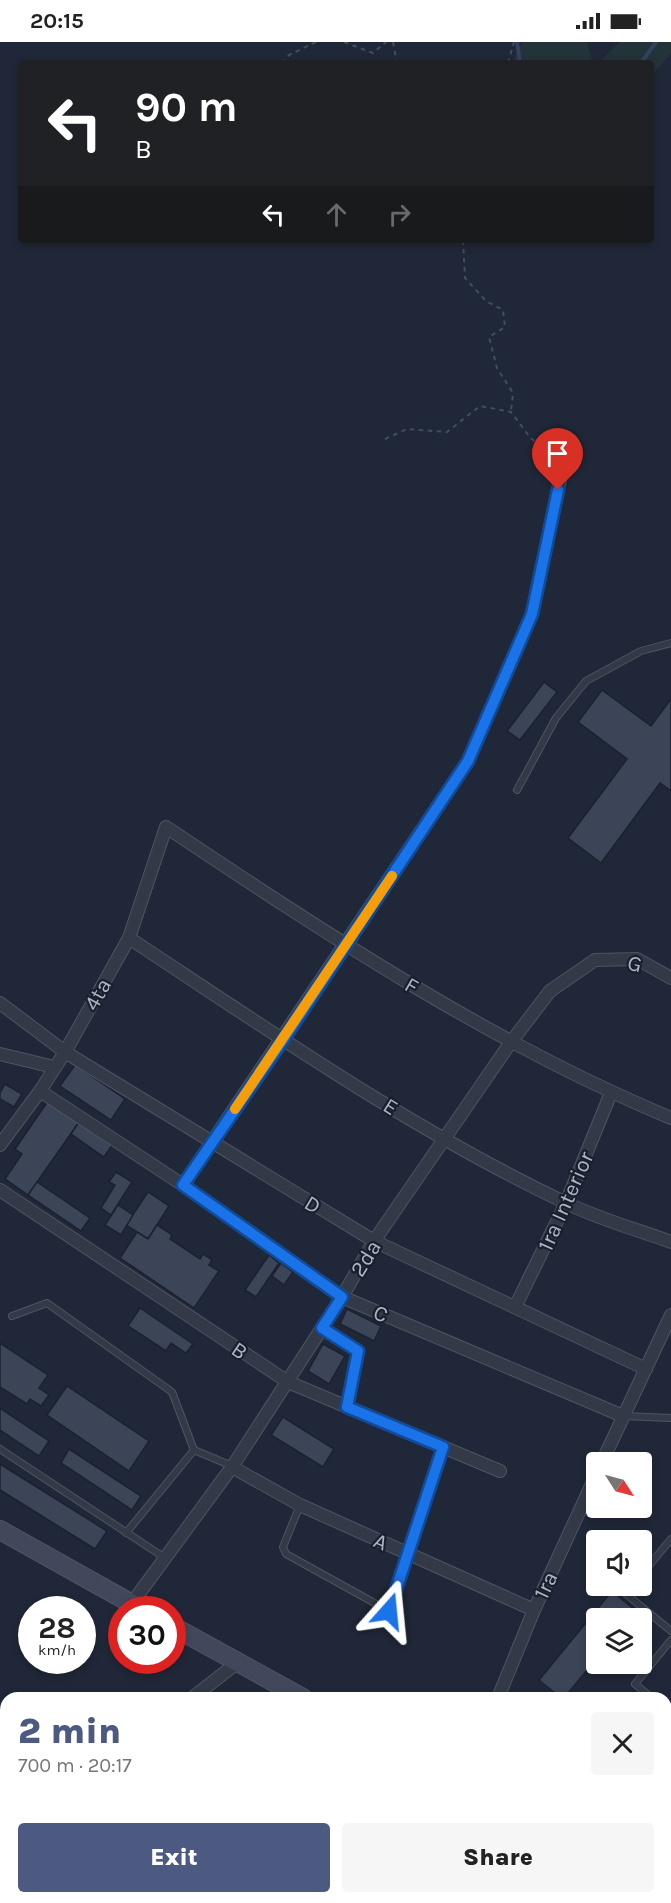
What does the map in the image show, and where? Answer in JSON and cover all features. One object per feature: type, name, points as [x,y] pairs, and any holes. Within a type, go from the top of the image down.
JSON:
[{"type":"main road","points":[[0,1530],[120,1596]]},
{"type":"main road","points":[[186,1634],[292,1692]]},
{"type":"street","points":[[183,1185],[283,1040],[468,761],[532,614],[562,470]]},
{"type":"street","name":"F","points":[[166,827],[345,946],[511,1042],[611,1093],[671,1118]]},
{"type":"street","name":"4ta","points":[[0,1145],[40,1091],[129,938],[166,827]]},
{"type":"street","name":"E","points":[[129,938],[283,1040],[444,1139],[566,1203],[671,1242]]},
{"type":"street","name":"G","points":[[595,960],[637,959],[671,978]]},
{"type":"street","name":"2da","points":[[144,1596],[165,1558],[232,1467],[288,1382],[342,1297],[374,1241],[511,1042],[550,991],[595,960]]},
{"type":"street","name":"D","points":[[0,1003],[64,1052],[374,1241],[646,1369]]},
{"type":"street","points":[[0,1054],[54,1067]]},
{"type":"street","name":"C","points":[[40,1091],[183,1185],[342,1297],[623,1416]]},
{"type":"street","name":"1ra Interior","points":[[515,1307],[566,1203],[611,1093]]},
{"type":"street","points":[[0,1127],[14,1128]]},
{"type":"street","name":"B","points":[[0,1190],[288,1382],[500,1471]]},
{"type":"street","points":[[607,1452],[671,1315]]},
{"type":"street","points":[[322,1328],[358,1351],[347,1407]]},
{"type":"street","points":[[389,1611],[443,1447]]},
{"type":"street","name":"A","points":[[232,1467],[300,1505],[534,1610]]},
{"type":"street","name":"1ra","points":[[500,1692],[534,1610],[586,1497]]},
{"type":"street","points":[[200,1692],[237,1663]]},
{"type":"lane","points":[[517,790],[556,718],[585,681],[641,651],[671,643]]},
{"type":"lane","points":[[12,1316],[47,1303],[172,1392],[194,1450],[232,1467]]},
{"type":"lane","points":[[623,1416],[671,1418]]},
{"type":"lane","points":[[0,1449],[165,1558]]},
{"type":"lane","points":[[126,1533],[194,1450]]},
{"type":"lane","points":[[300,1505],[283,1547],[286,1554],[389,1611]]},
{"type":"lane","points":[[652,1562],[671,1539]]},
{"type":"lane","points":[[628,1596],[671,1631]]},
{"type":"lane","points":[[645,1692],[635,1684],[671,1640]]},
{"type":"path","points":[[285,60],[289,55],[316,42]]},
{"type":"path","points":[[344,42],[373,53],[386,42]]},
{"type":"path","points":[[393,42],[396,60]]},
{"type":"path","points":[[508,60],[514,42]]},
{"type":"path","points":[[463,243],[465,278],[486,302],[503,310],[505,327],[489,337],[497,368],[513,393],[511,412]]},
{"type":"path","points":[[385,439],[407,429],[447,432],[480,406],[511,412],[529,436],[562,470]]},
{"type":"shaded area","points":[[522,42],[587,42],[592,60],[513,60]]},
{"type":"shaded area","points":[[620,42],[671,42],[671,54],[654,73],[654,60],[601,60]]},
{"type":"building","points":[[544,682],[557,692],[520,740],[507,731]]},
{"type":"building","points":[[602,690],[651,726],[671,699],[671,791],[660,783],[601,863],[568,838],[627,759],[578,722]]},
{"type":"building","points":[[75,1065],[125,1099],[111,1120],[60,1086]]},
{"type":"building","points":[[5,1084],[22,1094],[14,1107],[0,1099],[0,1093]]},
{"type":"building","points":[[48,1101],[79,1122],[28,1195],[5,1179],[22,1154],[15,1149]]},
{"type":"building","points":[[79,1122],[112,1145],[104,1157],[71,1134]]},
{"type":"building","points":[[116,1172],[132,1182],[111,1215],[101,1208],[115,1185],[109,1182]]},
{"type":"building","points":[[37,1182],[90,1218],[81,1231],[28,1195]]},
{"type":"building","points":[[148,1192],[169,1206],[148,1239],[126,1225]]},
{"type":"building","points":[[118,1205],[133,1215],[121,1235],[105,1225]]},
{"type":"building","points":[[157,1225],[172,1235],[170,1239],[200,1259],[203,1254],[212,1260],[209,1265],[219,1271],[194,1308],[120,1258],[137,1232],[148,1239]]},
{"type":"building","points":[[269,1255],[279,1263],[256,1297],[245,1290]]},
{"type":"building","points":[[281,1263],[293,1272],[284,1285],[272,1276]]},
{"type":"building","points":[[140,1308],[193,1344],[186,1353],[171,1343],[166,1351],[128,1326]]},
{"type":"building","points":[[347,1309],[381,1326],[374,1341],[340,1324]]},
{"type":"building","points":[[0,1343],[48,1375],[39,1388],[49,1395],[41,1406],[30,1399],[27,1404],[0,1387]]},
{"type":"building","points":[[323,1344],[345,1356],[329,1384],[308,1371]]},
{"type":"building","points":[[67,1386],[149,1441],[129,1471],[47,1415]]},
{"type":"building","points":[[0,1408],[49,1441],[39,1456],[0,1430]]},
{"type":"building","points":[[283,1417],[334,1449],[323,1467],[271,1435]]},
{"type":"building","points":[[69,1449],[141,1496],[132,1510],[61,1463]]},
{"type":"building","points":[[0,1464],[107,1531],[95,1549],[0,1490]]},
{"type":"building","points":[[608,1596],[618,1596],[632,1608],[598,1608]]},
{"type":"building","points":[[586,1623],[586,1671],[569,1692],[554,1692],[539,1680]]},
{"type":"waterway","points":[[517,42],[520,60]]},
{"type":"waterway","points":[[643,60],[656,42]]},
{"type":"slow traffic","points":[[235,1109],[392,876]]},
{"type":"route","points":[[389,1611],[443,1447],[347,1407],[358,1351],[322,1328],[342,1297],[183,1185],[283,1040],[468,761],[532,614],[558,490]]}]
